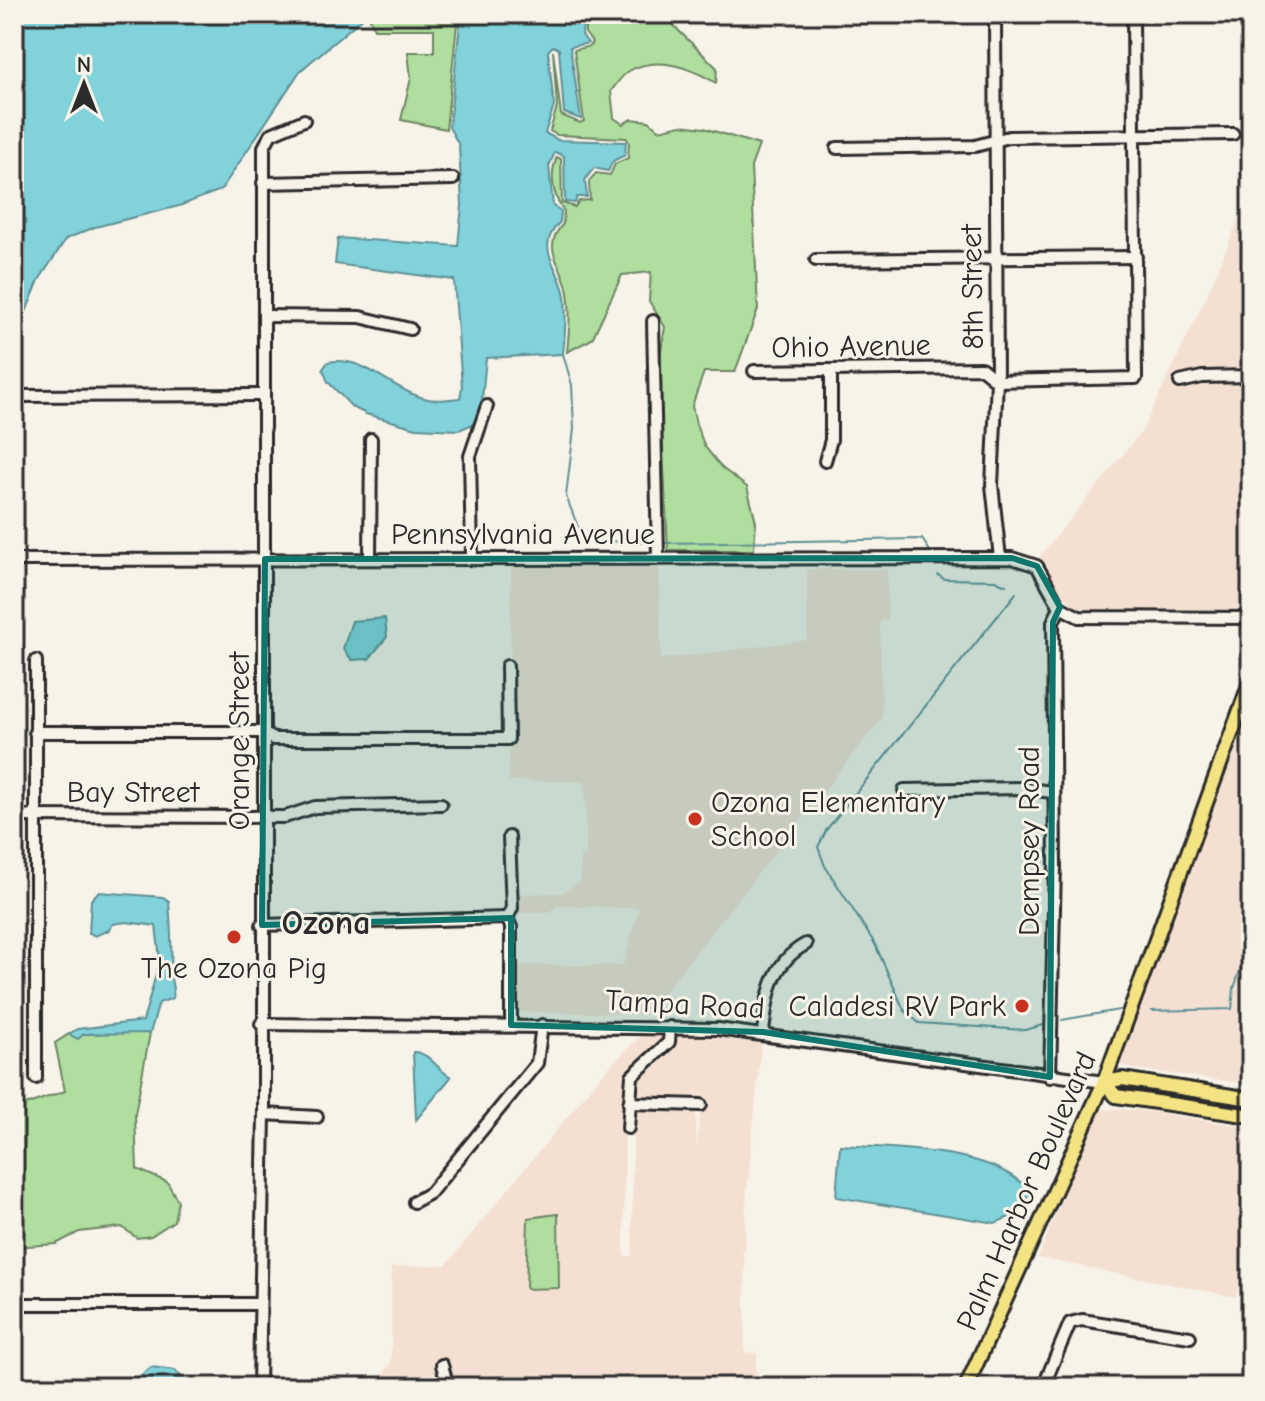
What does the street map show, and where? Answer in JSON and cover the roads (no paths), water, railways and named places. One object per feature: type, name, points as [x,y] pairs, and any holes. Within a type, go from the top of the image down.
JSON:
[{"type":"main road","name":"Palm Harbor Boulevard","points":[[966,1387],[1104,1082],[1137,998],[1185,852],[1251,680]]},
{"type":"main road","name":"Tampa Road","points":[[1104,1082],[1122,1079],[1251,1099]]},
{"type":"main road","name":"Tampa Road","points":[[1104,1082],[1116,1096],[1251,1116]]},
{"type":"street","points":[[995,14],[1043,14]]},
{"type":"street","name":"8th Street","points":[[995,14],[997,381],[992,485],[1000,558]]},
{"type":"street","points":[[816,260],[1136,257],[1133,14]]},
{"type":"street","name":"Orange Street","points":[[259,1387],[264,1114],[261,1024],[265,559],[263,183],[266,139],[304,120]]},
{"type":"street","points":[[837,148],[975,146],[1009,137],[1233,134]]},
{"type":"street","points":[[263,183],[453,179]]},
{"type":"street","name":"Ohio Avenue","points":[[754,371],[981,368],[997,381],[1136,378],[1136,257]]},
{"type":"street","points":[[264,316],[360,317],[410,329]]},
{"type":"street","points":[[653,321],[658,557]]},
{"type":"street","points":[[825,461],[831,440],[831,371]]},
{"type":"street","points":[[1180,382],[1202,377],[1251,376]]},
{"type":"street","points":[[14,396],[263,395]]},
{"type":"street","points":[[472,558],[470,456],[487,406]]},
{"type":"street","points":[[370,558],[371,439]]},
{"type":"street","name":"Pennsylvania Avenue","points":[[14,560],[1000,558],[1032,562],[1043,571],[1060,607]]},
{"type":"street","points":[[1060,607],[1079,617],[1251,618]]},
{"type":"street","name":"Dempsey Road","points":[[1050,1077],[1055,866],[1053,622],[1060,607]]},
{"type":"street","points":[[36,661],[36,1078]]},
{"type":"street","points":[[35,732],[262,732],[273,739],[508,739],[507,666]]},
{"type":"street","points":[[904,790],[1021,788],[1052,792]]},
{"type":"street","name":"Bay Street","points":[[14,816],[285,817],[315,807],[441,804]]},
{"type":"street","points":[[507,918],[512,908],[509,837]]},
{"type":"street","points":[[262,925],[507,918]]},
{"type":"street","points":[[507,918],[511,927],[511,1025]]},
{"type":"street","points":[[763,1032],[771,981],[781,963],[806,944]]},
{"type":"street","name":"Tampa Road","points":[[261,1024],[670,1027],[763,1032],[1050,1077],[1104,1082]]},
{"type":"street","points":[[414,1202],[430,1193],[537,1063],[542,1025]]},
{"type":"street","points":[[628,1128],[632,1076],[669,1042],[670,1027]]},
{"type":"street","points":[[629,1103],[701,1105]]},
{"type":"street","points":[[264,1114],[317,1117]]},
{"type":"street","points":[[14,1304],[260,1304]]},
{"type":"street","points":[[1043,1387],[1070,1323],[1082,1320],[1190,1337]]},
{"type":"street","points":[[442,1365],[448,1387]]},
{"type":"water","points":[[14,14],[365,16],[300,71],[221,190],[179,206],[95,227],[66,239],[39,280],[14,341]]},
{"type":"water","points":[[461,14],[569,14],[572,20],[583,23],[582,35],[588,43],[570,47],[581,119],[564,113],[559,49],[553,46],[548,51],[554,106],[545,133],[558,140],[626,142],[625,155],[613,161],[608,171],[594,168],[585,180],[587,197],[577,197],[575,203],[565,202],[564,156],[555,152],[549,166],[553,206],[561,211],[560,222],[552,232],[548,250],[565,297],[563,354],[486,358],[481,410],[473,424],[459,430],[416,428],[352,407],[328,382],[323,369],[328,362],[354,363],[415,395],[435,400],[460,398],[462,387],[454,280],[335,264],[338,238],[458,246],[462,205],[459,145],[449,127]]},
{"type":"water","points":[[385,618],[387,637],[369,659],[352,660],[343,649],[352,621]]},
{"type":"water","points":[[98,892],[163,897],[169,901],[173,998],[159,1003],[150,1033],[84,1034],[78,1039],[69,1034],[77,1029],[143,1021],[160,960],[156,926],[126,922],[113,924],[109,930],[95,936],[89,933],[91,900]]},
{"type":"water","points":[[413,1052],[429,1058],[451,1077],[416,1120]]},
{"type":"water","points":[[840,1145],[915,1150],[968,1158],[1014,1177],[1031,1192],[1015,1215],[995,1223],[836,1197]]},
{"type":"water","points":[[151,1367],[175,1370],[190,1386],[134,1387],[134,1381]]},
{"type":"waterway","points":[[563,354],[572,385],[574,429],[566,496],[583,540],[651,543]]},
{"type":"waterway","points":[[665,543],[922,539],[930,551]]},
{"type":"waterway","points":[[938,575],[944,579],[995,580],[1006,585]]},
{"type":"waterway","points":[[1016,593],[827,829],[818,847],[825,866],[875,944],[904,1010],[919,1023],[1025,1030],[1043,1025]]},
{"type":"waterway","points":[[1152,1011],[1232,1009],[1234,988],[1251,939]]},
{"type":"waterway","points":[[1062,1020],[1119,1010]]},
{"type":"place","name":"Ozona Elementary School","points":[[695,819]]},
{"type":"place","name":"The Ozona Pig","points":[[234,937]]},
{"type":"place","name":"Caladesi RV Park","points":[[1022,1006]]},
{"type":"district","name":"Ozona","points":[[326,922]]}]
